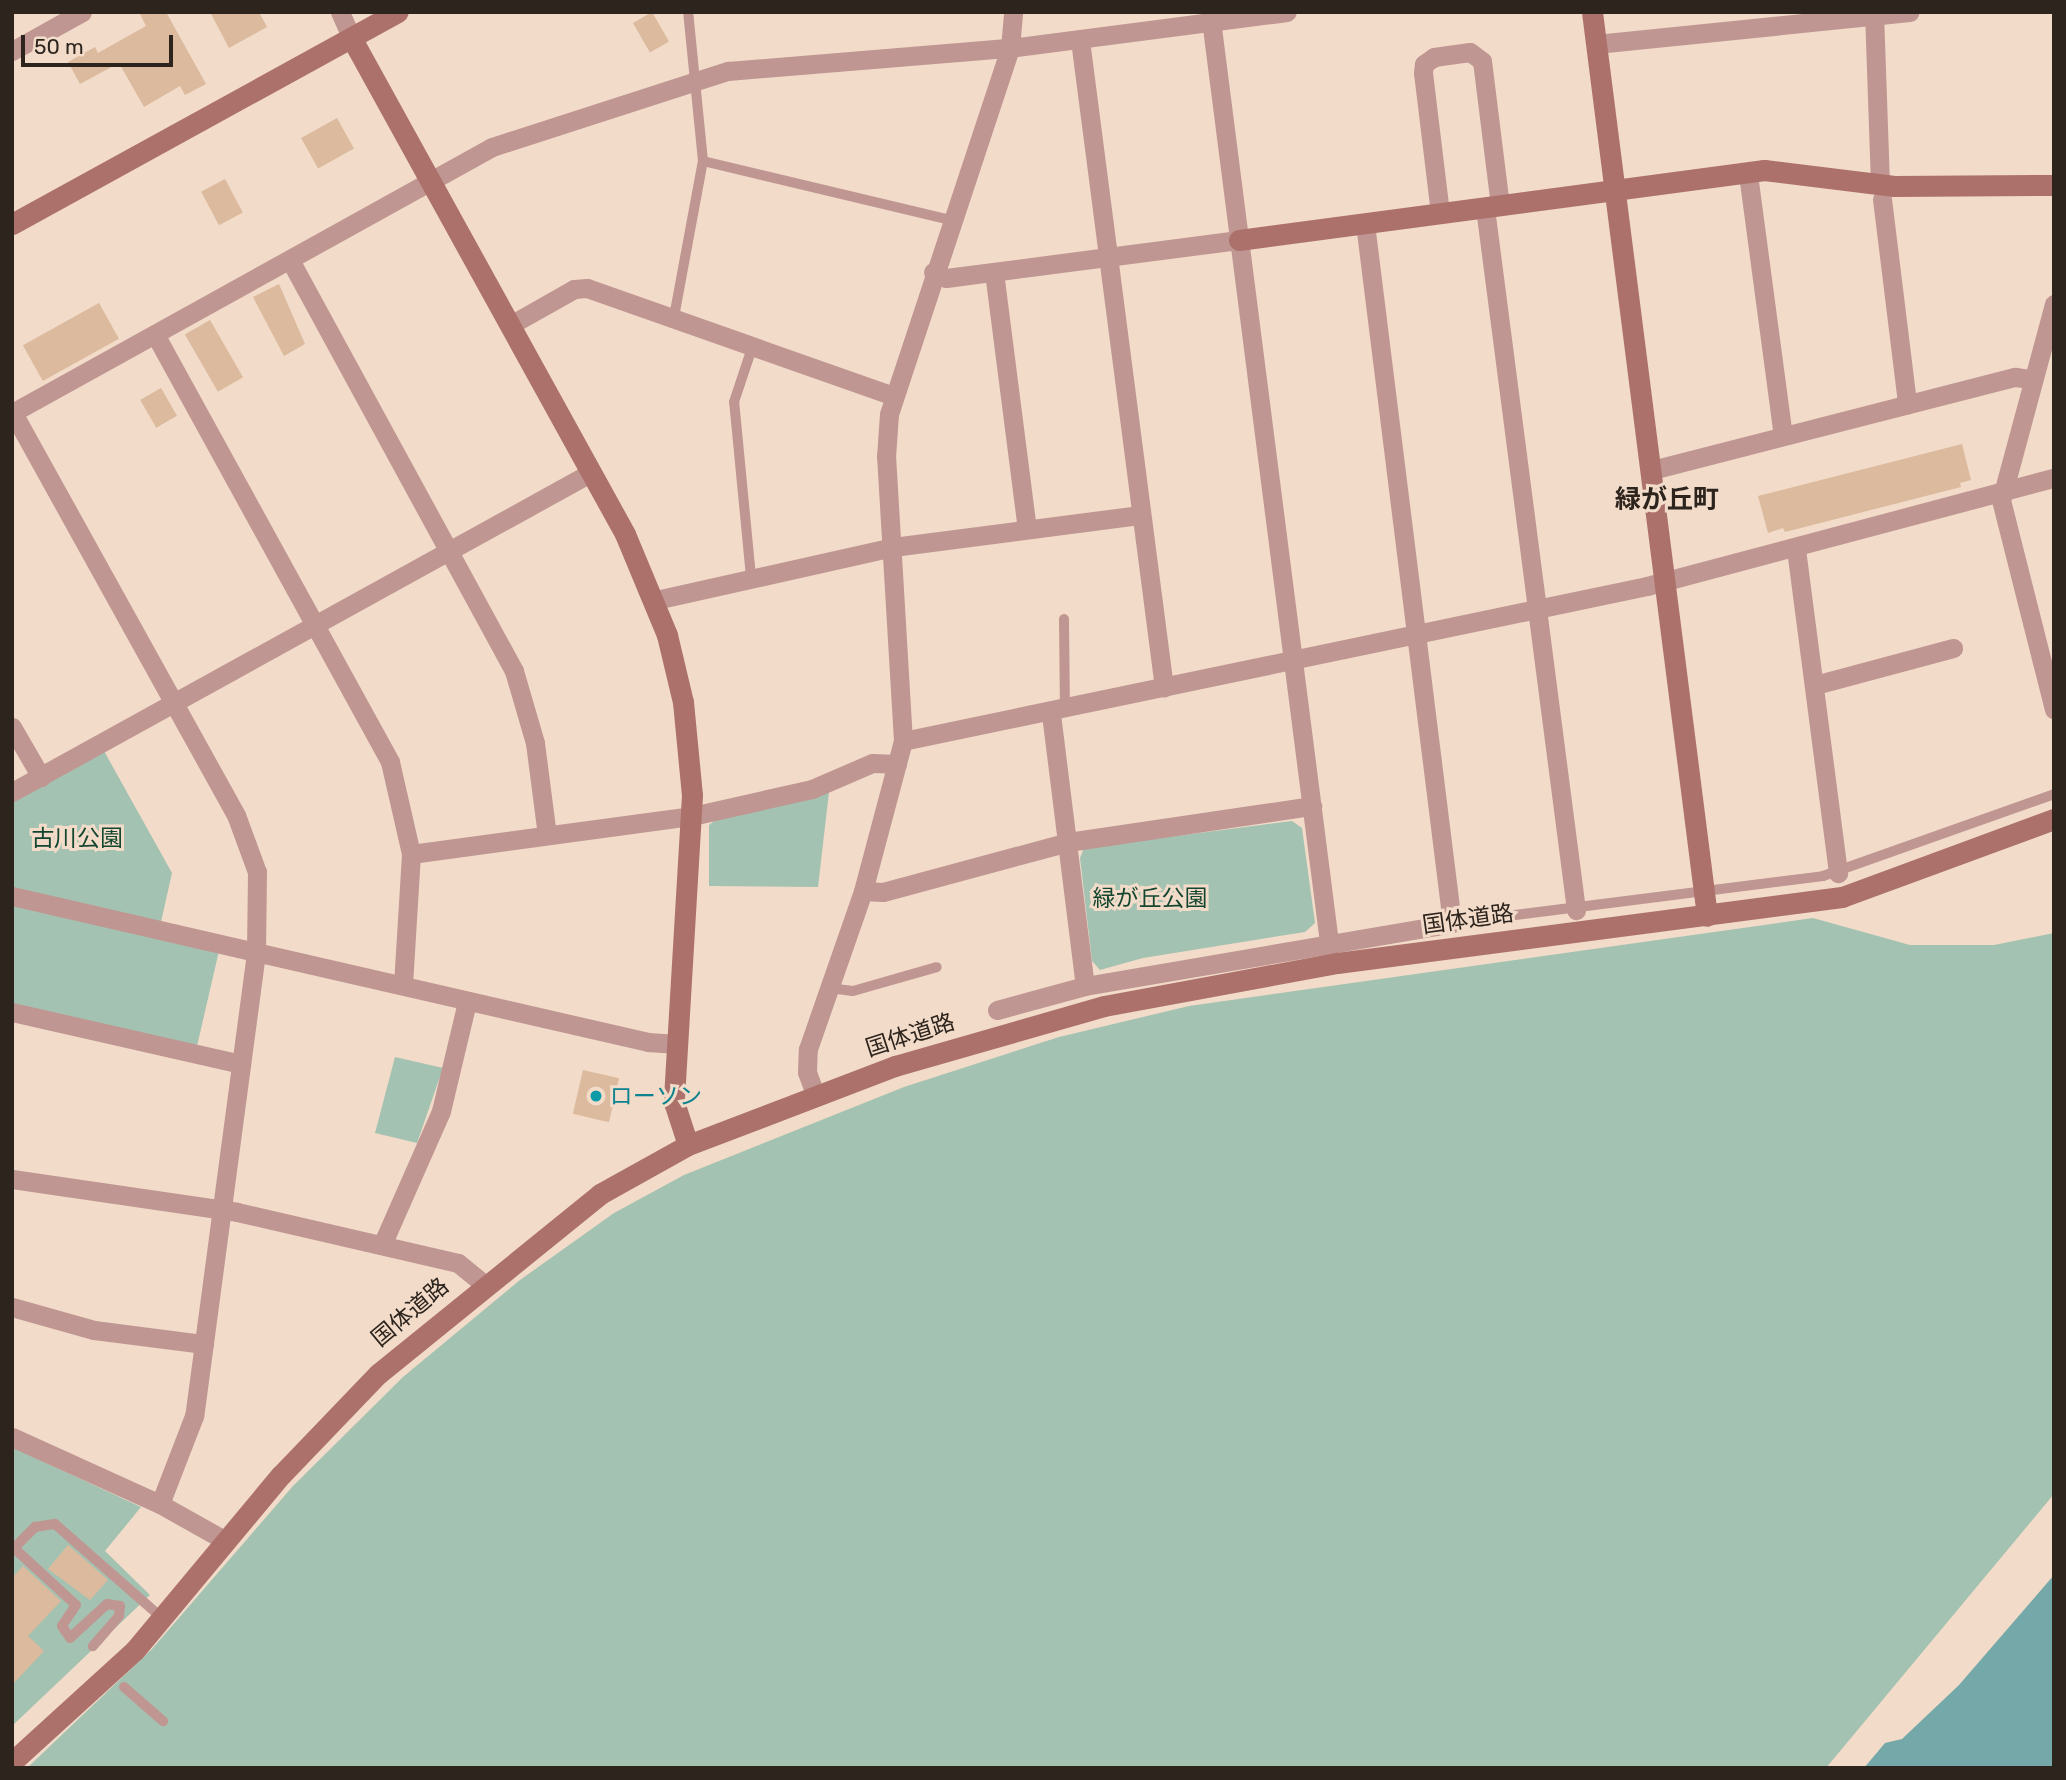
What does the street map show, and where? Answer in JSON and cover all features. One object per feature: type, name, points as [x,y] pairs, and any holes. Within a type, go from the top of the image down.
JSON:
[{"type":"street","points":[[12,51],[82,12]]},
{"type":"street","points":[[341,12],[352,39],[592,472],[656,600],[684,712],[692,816],[674,1102],[688,1145]]},
{"type":"street","points":[[12,224],[397,12]]},
{"type":"street","points":[[815,1094],[807,1072],[808,1049],[863,891],[903,741],[886,457],[893,396],[1010,48],[1013,12]]},
{"type":"street","points":[[160,1504],[190,1433],[204,1345],[256,953],[258,883],[245,832],[13,412],[156,336],[492,147],[698,81],[740,68],[1010,48],[1080,40],[1211,17],[1287,12]]},
{"type":"street","points":[[1591,12],[1652,470],[1707,916]]},
{"type":"street","points":[[1596,44],[1909,12]]},
{"type":"street","points":[[1874,14],[1881,192],[1907,404]]},
{"type":"street","points":[[1211,17],[1329,942]]},
{"type":"street","points":[[1080,40],[1164,688]]},
{"type":"street","points":[[1440,213],[1424,64],[1434,57],[1470,52],[1482,61],[1492,207],[1536,608],[1576,910]]},
{"type":"street","points":[[1748,174],[1783,436]]},
{"type":"street","points":[[933,272],[946,278],[1748,174],[1761,180],[1881,192],[2054,199]]},
{"type":"street","points":[[1881,192],[2054,185]]},
{"type":"street","points":[[997,1010],[1085,986],[1452,923],[1364,225]]},
{"type":"street","points":[[290,260],[450,550],[524,698],[535,743],[547,835]]},
{"type":"street","points":[[995,272],[1027,529]]},
{"type":"street","points":[[512,324],[581,287],[674,317],[752,348],[893,396]]},
{"type":"street","points":[[2054,304],[2001,494],[2054,709]]},
{"type":"street","points":[[156,336],[390,762],[411,854],[403,984]]},
{"type":"street","points":[[1652,470],[2015,377],[2032,379]]},
{"type":"street","points":[[12,792],[592,472]]},
{"type":"street","points":[[903,741],[1058,712],[1293,659],[1665,582],[2054,478]]},
{"type":"street","points":[[656,600],[893,547],[1141,515]]},
{"type":"street","points":[[1796,549],[1838,873]]},
{"type":"street","points":[[1815,685],[1953,648]]},
{"type":"street","points":[[1058,712],[1068,842],[1085,986]]},
{"type":"street","points":[[12,727],[41,777]]},
{"type":"street","points":[[411,854],[692,816],[811,789],[879,761],[897,764]]},
{"type":"street","points":[[863,891],[883,892],[1068,842],[1312,806]]},
{"type":"street","name":"国体道路","points":[[12,1762],[102,1682],[163,1619],[226,1541],[345,1405],[484,1284],[600,1194],[688,1145],[815,1094],[973,1042],[1144,998],[1337,963],[1842,897],[2054,819]]},
{"type":"street","points":[[12,896],[403,984],[467,1002],[648,1042],[677,1044]]},
{"type":"street","points":[[382,1245],[441,1111],[467,1002]]},
{"type":"street","points":[[12,1012],[241,1064]]},
{"type":"street","points":[[12,1179],[220,1209],[382,1245],[458,1263],[484,1284]]},
{"type":"street","points":[[12,1307],[94,1330],[204,1345]]},
{"type":"street","points":[[12,1437],[160,1504],[226,1541]]},
{"type":"lane","points":[[674,317],[703,161],[698,81],[688,12]]},
{"type":"lane","points":[[703,161],[951,220]]},
{"type":"lane","points":[[751,577],[734,402],[752,348]]},
{"type":"lane","points":[[1058,712],[1064,619]]},
{"type":"lane","points":[[1452,923],[1576,910],[1838,873],[2054,794]]},
{"type":"lane","points":[[1838,873],[1842,897]]},
{"type":"lane","points":[[829,988],[853,991],[937,968]]},
{"type":"lane","points":[[93,1646],[119,1616],[120,1606],[107,1604],[70,1639],[62,1626],[76,1605],[13,1549],[36,1527],[55,1524],[163,1619]]},
{"type":"lane","points":[[124,1687],[163,1721]]},
{"type":"green space","name":"古川公園","points":[[104,751],[172,873],[161,922],[12,888],[12,801]]},
{"type":"green space","points":[[829,792],[818,887],[709,886],[709,825],[714,821]]},
{"type":"green space","name":"緑が丘公園","points":[[1292,821],[1302,828],[1315,923],[1305,932],[1143,958],[1100,970],[1092,961],[1080,858],[1084,848]]},
{"type":"green space","points":[[12,905],[219,953],[197,1048],[12,1006]]},
{"type":"green space","points":[[1813,918],[1910,945],[1994,945],[2054,933],[2054,1494],[1826,1768],[27,1768],[152,1649],[293,1486],[403,1377],[520,1280],[614,1213],[684,1175],[904,1087],[1059,1037],[1189,1006]]},
{"type":"green space","points":[[395,1057],[443,1068],[417,1143],[375,1133]]},
{"type":"green space","points":[[12,1447],[141,1507],[105,1551],[150,1595],[12,1726]]},
{"type":"water","points":[[2054,1575],[2054,1768],[1864,1768],[1885,1743],[1902,1739],[1959,1685]]},
{"type":"building","points":[[139,12],[166,12],[206,84],[185,95],[180,86],[144,107],[119,63],[80,84],[68,62],[95,47],[98,53],[146,26]]},
{"type":"building","points":[[210,12],[259,12],[267,27],[229,48]]},
{"type":"building","points":[[652,12],[669,41],[650,52],[633,23]]},
{"type":"building","points":[[337,118],[354,149],[318,168],[301,138]]},
{"type":"building","points":[[225,179],[243,213],[219,225],[201,192]]},
{"type":"building","points":[[279,284],[305,344],[284,356],[253,297]]},
{"type":"building","points":[[99,303],[119,339],[43,381],[23,345]]},
{"type":"building","points":[[210,320],[243,377],[218,392],[185,334]]},
{"type":"building","points":[[161,388],[177,416],[156,428],[140,400]]},
{"type":"building","points":[[1962,444],[1971,480],[1960,483],[1961,487],[1785,532],[1783,528],[1768,533],[1758,496]]},
{"type":"building","name":"ローソン","points":[[583,1070],[619,1078],[609,1122],[573,1114]]},
{"type":"building","points":[[68,1545],[108,1580],[90,1600],[48,1569]]},
{"type":"building","points":[[23,1566],[61,1601],[28,1636],[44,1651],[12,1685],[12,1578]]},
{"type":"place","name":"ローソン","points":[[596,1096]]},
{"type":"district","name":"緑が丘町","points":[[1667,500]]}]
